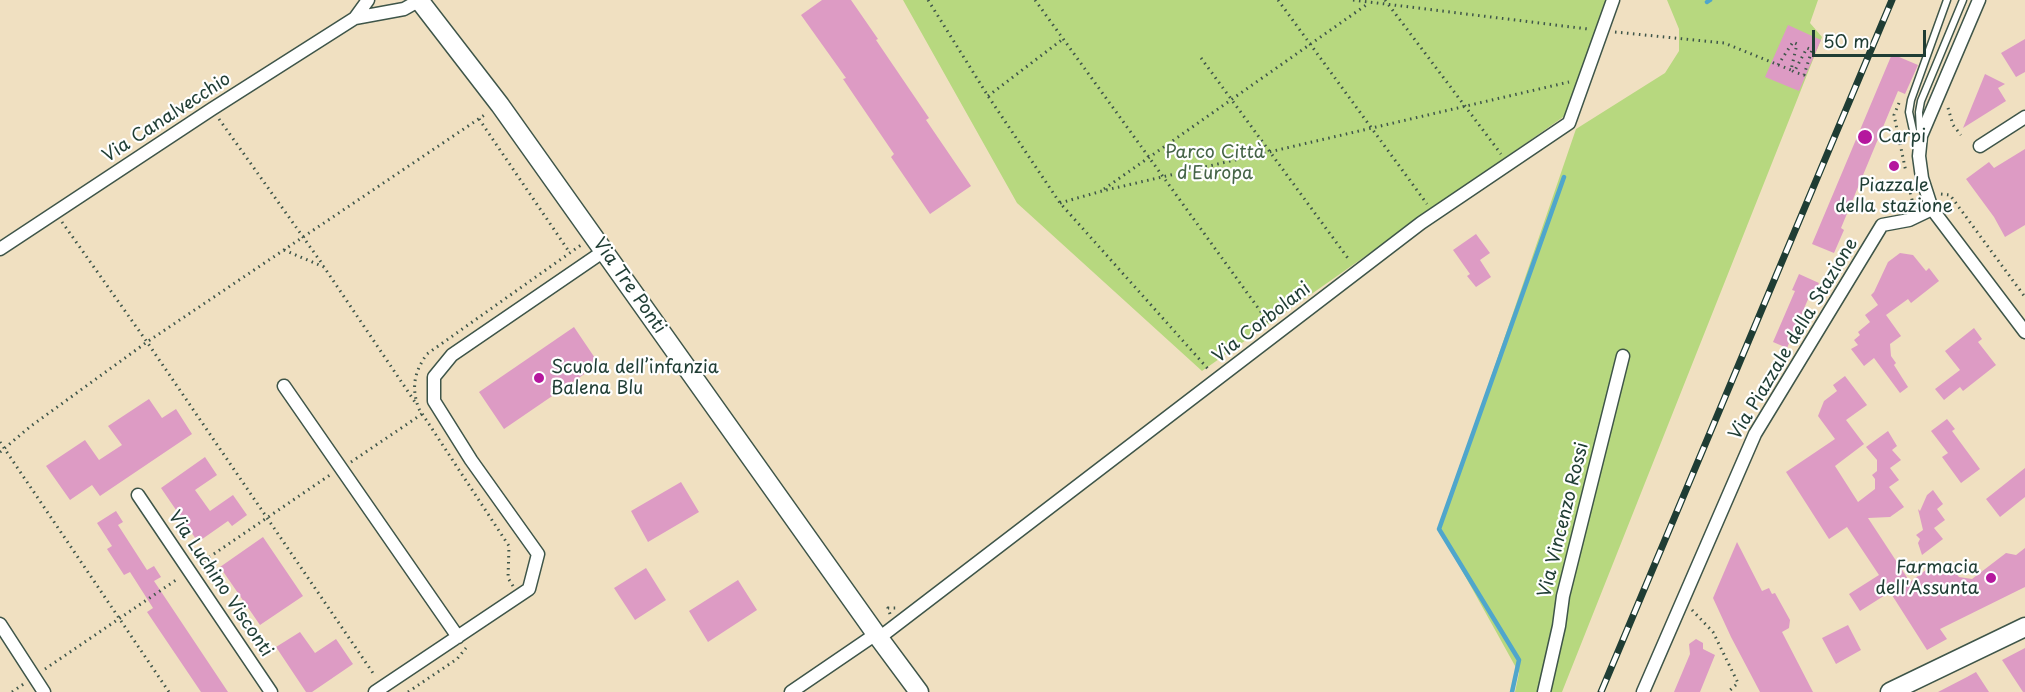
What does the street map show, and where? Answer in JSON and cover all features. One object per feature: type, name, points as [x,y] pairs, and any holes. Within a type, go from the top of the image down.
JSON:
[{"type":"street","name":"Via Canalvecchio","points":[[0,249],[355,18],[368,0]]},
{"type":"street","name":"Via Canalvecchio","points":[[355,18],[404,9],[419,0]]},
{"type":"street","name":"Via Tre Ponti","points":[[419,0],[500,105],[919,692]]},
{"type":"street","name":"Via Corbolani","points":[[791,692],[877,636],[1421,223],[1569,123],[1613,0]]},
{"type":"street","points":[[1979,0],[1921,136],[1919,156],[1925,192],[1932,209],[2025,332]]},
{"type":"street","points":[[1980,146],[2025,117]]},
{"type":"street","name":"Via Piazzale della Stazione","points":[[1644,692],[1755,434],[1882,225],[1909,220],[1932,209]]},
{"type":"street","points":[[379,690],[529,589],[538,554],[471,460],[434,401],[434,377],[452,355],[604,251]]},
{"type":"street","name":"Via Vincenzo Rossi","points":[[1544,692],[1559,626],[1563,596],[1623,357]]},
{"type":"street","points":[[284,386],[458,637]]},
{"type":"street","name":"Via Luchino Visconti","points":[[138,495],[271,692]]},
{"type":"street","points":[[0,624],[44,692]]},
{"type":"street","points":[[1890,692],[1911,688],[2025,627]]},
{"type":"lane","points":[[1919,156],[1909,112],[1911,99],[1947,0]]},
{"type":"lane","points":[[1921,136],[1919,112],[1921,100],[1963,0]]},
{"type":"path","points":[[927,0],[1060,203],[1209,370]]},
{"type":"path","points":[[1035,0],[1269,323]]},
{"type":"path","points":[[1278,0],[1428,205]]},
{"type":"path","points":[[1353,0],[1602,31],[1724,43],[1792,71],[1804,75],[1812,50],[1807,48],[1792,71]]},
{"type":"path","points":[[1385,0],[1502,156]]},
{"type":"path","points":[[1102,190],[1370,2]]},
{"type":"path","points":[[988,96],[1063,39]]},
{"type":"path","points":[[1778,65],[1792,42],[1797,44],[1792,71]]},
{"type":"path","points":[[1201,58],[1350,261]]},
{"type":"path","points":[[1060,203],[1102,190],[1585,78]]},
{"type":"path","points":[[0,452],[31,426],[147,342],[500,105]]},
{"type":"path","points":[[1948,108],[1953,125],[1961,135]]},
{"type":"path","points":[[212,109],[324,267],[419,409]]},
{"type":"path","points":[[479,119],[570,253]]},
{"type":"path","points":[[1925,192],[1950,195],[2025,297]]},
{"type":"path","points":[[55,213],[147,342],[379,690]]},
{"type":"path","points":[[284,250],[324,267]]},
{"type":"path","points":[[0,442],[169,692]]},
{"type":"path","points":[[1683,600],[1713,632],[1738,682],[1728,692]]},
{"type":"path","points":[[12,692],[120,619]]},
{"type":"green space","name":"Parco Città d'Europa","points":[[903,0],[1608,0],[1566,115],[1202,371],[1017,203]]},
{"type":"green space","points":[[1667,0],[1818,0],[1810,23],[1822,37],[1562,692],[1515,692],[1519,673],[1439,529],[1576,129],[1665,73],[1679,51],[1679,29]]},
{"type":"building","points":[[822,0],[851,0],[929,118],[926,120],[971,186],[930,214],[891,157],[894,154],[843,79],[846,78],[801,15]]},
{"type":"building","points":[[1788,25],[1821,40],[1799,91],[1765,77]]},
{"type":"building","points":[[2025,39],[2025,72],[2016,77],[2001,53]]},
{"type":"building","points":[[1892,54],[1918,65],[1905,94],[1898,91],[1841,228],[1844,230],[1834,253],[1812,244]]},
{"type":"building","points":[[1985,74],[2005,84],[1998,88],[2006,101],[1963,128]]},
{"type":"building","points":[[2025,149],[2025,225],[2005,237],[1994,217],[1966,179],[1989,162],[1994,168]]},
{"type":"building","points":[[1476,234],[1490,253],[1480,260],[1491,277],[1476,287],[1467,276],[1470,274],[1453,250]]},
{"type":"building","points":[[1900,253],[1913,255],[1926,271],[1929,268],[1939,281],[1911,303],[1908,299],[1886,315],[1901,336],[1890,344],[1891,356],[1896,363],[1894,365],[1908,387],[1900,393],[1874,358],[1864,366],[1851,349],[1858,345],[1854,340],[1860,335],[1858,332],[1870,322],[1865,315],[1878,305],[1871,295],[1888,262]]},
{"type":"building","points":[[1799,274],[1819,283],[1812,298],[1809,297],[1787,348],[1773,342],[1795,291],[1792,290]]},
{"type":"building","name":"Scuola dell’infanzia Balena Blu","points":[[574,327],[599,364],[504,429],[479,392]]},
{"type":"building","points":[[1974,328],[1982,339],[1978,342],[1996,365],[1963,391],[1960,387],[1944,400],[1935,389],[1960,370],[1945,351]]},
{"type":"building","points":[[1845,376],[1867,405],[1846,420],[1864,444],[1835,466],[1858,502],[1875,489],[1875,479],[1872,475],[1877,471],[1877,460],[1866,447],[1888,431],[1897,446],[1892,450],[1901,460],[1890,468],[1899,480],[1889,487],[1904,507],[1890,517],[1868,518],[1910,582],[1939,560],[1947,570],[1951,566],[1959,577],[1972,579],[2006,553],[2016,555],[2025,548],[2025,587],[1940,629],[1947,639],[1927,650],[1890,592],[1860,611],[1849,594],[1879,575],[1847,527],[1829,539],[1786,472],[1835,439],[1818,416],[1824,401],[1837,391],[1833,385]]},
{"type":"building","points":[[149,399],[162,418],[176,409],[192,434],[100,496],[92,485],[70,500],[46,466],[85,440],[99,460],[122,445],[108,426]]},
{"type":"building","points":[[1947,419],[1955,429],[1952,431],[1980,469],[1961,483],[1942,457],[1948,453],[1931,431]]},
{"type":"building","points":[[205,457],[217,475],[195,490],[210,511],[233,495],[247,515],[232,526],[228,521],[198,542],[161,488]]},
{"type":"building","points":[[2025,468],[2025,497],[2000,517],[1986,499]]},
{"type":"building","points":[[681,482],[699,512],[648,542],[631,511]]},
{"type":"building","points":[[1933,490],[1943,504],[1937,509],[1945,520],[1934,528],[1943,539],[1922,555],[1918,543],[1920,539],[1916,535],[1923,530],[1918,509],[1920,511],[1927,495]]},
{"type":"building","points":[[116,511],[123,522],[118,525],[147,570],[154,566],[161,577],[154,581],[228,692],[201,692],[147,612],[153,608],[130,572],[124,575],[107,549],[112,546],[97,523]]},
{"type":"building","points":[[263,537],[303,596],[260,625],[220,567]]},
{"type":"building","points":[[1737,542],[1762,591],[1769,588],[1772,594],[1775,593],[1790,620],[1789,628],[1782,632],[1813,692],[1760,692],[1731,637],[1713,598]]},
{"type":"building","points":[[646,568],[666,600],[635,620],[614,588]]},
{"type":"building","points":[[738,580],[757,610],[708,642],[689,611]]},
{"type":"building","points":[[1848,625],[1861,650],[1836,664],[1822,638]]},
{"type":"building","points":[[300,632],[315,653],[336,639],[353,664],[312,692],[306,692],[276,647]]},
{"type":"building","points":[[1696,639],[1703,643],[1703,649],[1715,655],[1700,692],[1674,692],[1690,654],[1689,644]]},
{"type":"building","points":[[2025,648],[2025,692],[2023,692],[2002,660]]},
{"type":"building","points":[[1976,672],[1989,692],[1938,692],[1967,677]]},
{"type":"waterway","points":[[1512,692],[1519,660],[1439,529],[1564,177]]},
{"type":"railway","points":[[1601,692],[1892,0]]},
{"type":"place","name":"Carpi","points":[[1865,137]]},
{"type":"place","name":"Piazzale della stazione","points":[[1894,166]]},
{"type":"place","name":"Scuola dell’infanzia Balena Blu","points":[[539,378]]},
{"type":"place","name":"Farmacia dell'Assunta","points":[[1991,578]]}]
